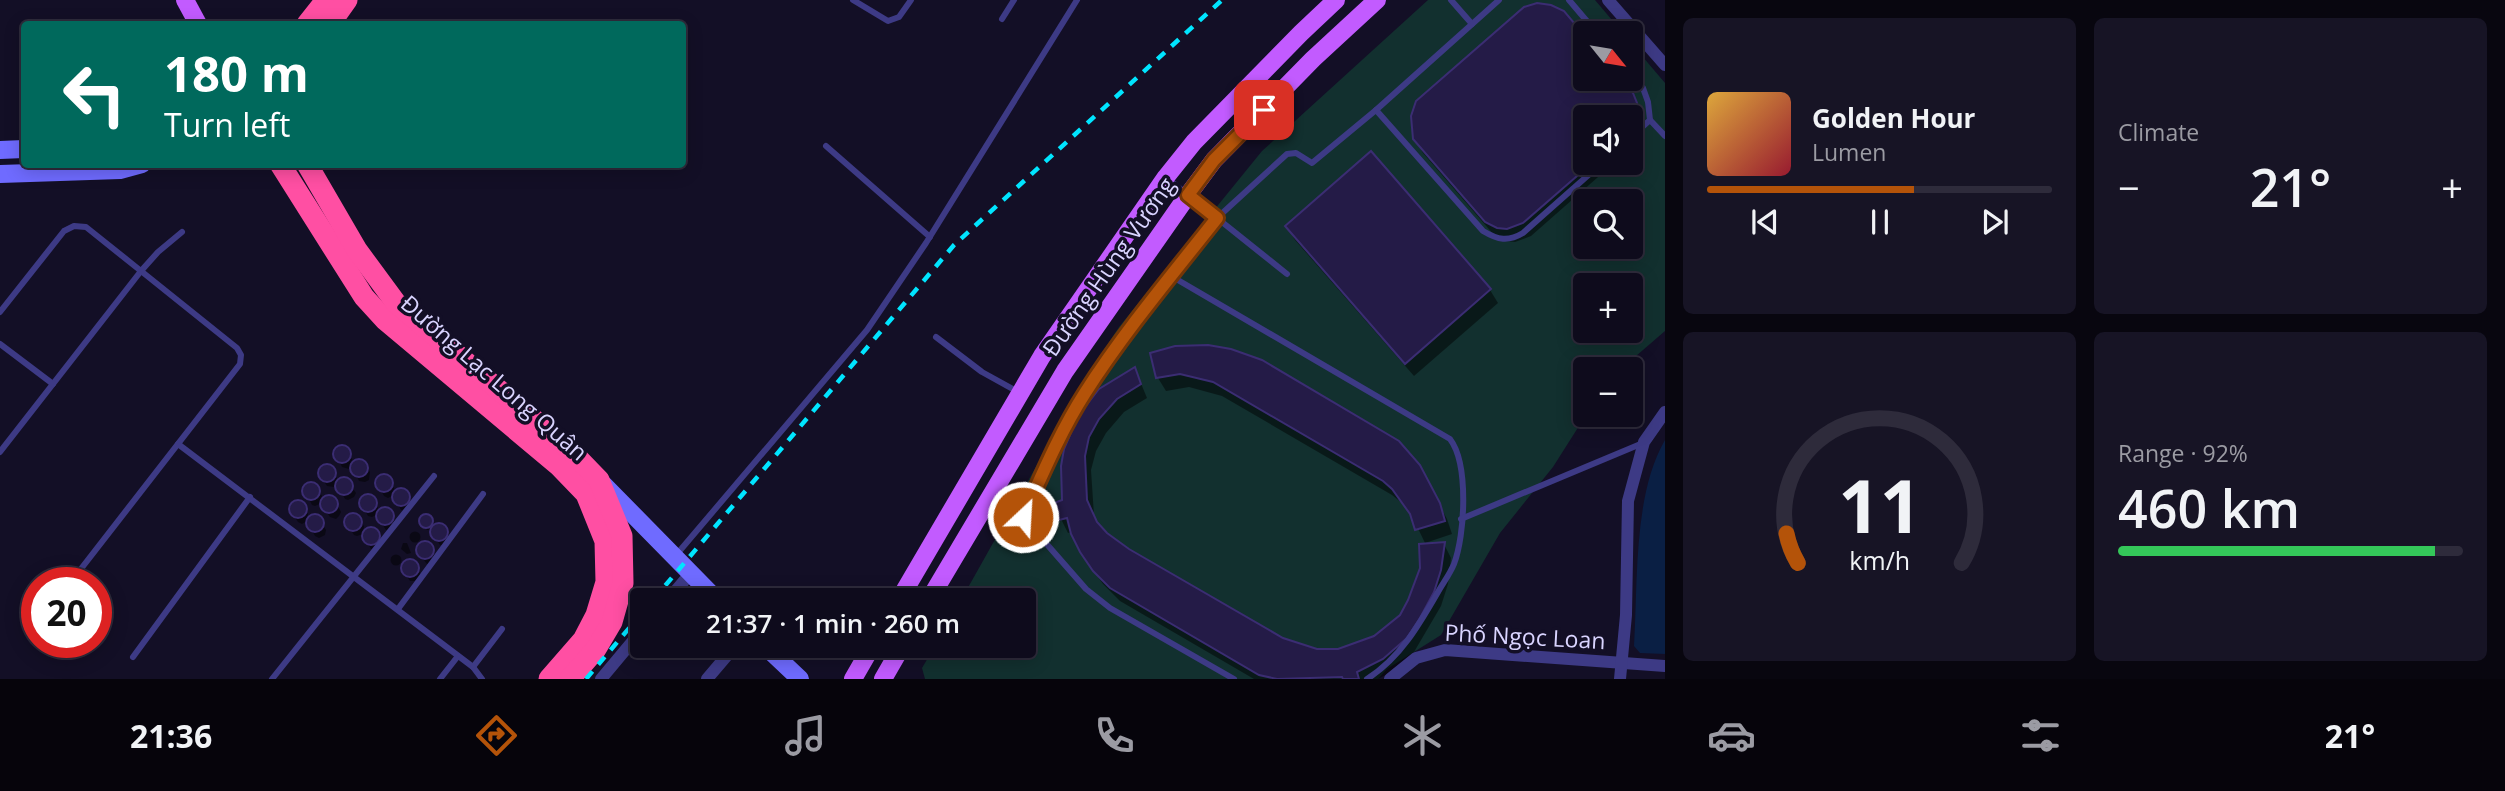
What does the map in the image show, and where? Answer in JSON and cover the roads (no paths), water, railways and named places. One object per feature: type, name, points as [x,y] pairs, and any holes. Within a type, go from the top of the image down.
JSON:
[{"type":"highway","points":[[309,21],[326,0]]},
{"type":"highway","points":[[332,21],[347,0]]},
{"type":"highway","name":"Đường Lạc Long Quân","points":[[283,168],[364,297],[385,320],[559,466],[593,487],[605,541],[606,582],[596,615],[583,639],[549,679]]},
{"type":"highway","name":"Đường Lạc Long Quân","points":[[313,171],[357,250],[396,303],[570,450],[613,514],[622,536],[622,583],[612,622],[596,649],[570,679]]},
{"type":"main road","points":[[185,0],[196,21]]},
{"type":"main road","name":"Đường Hùng Vương","points":[[906,588],[1042,356],[1166,177],[1194,142],[1336,0]]},
{"type":"main road","name":"Đường Hùng Vương","points":[[936,588],[1065,371],[1214,160],[1304,68],[1377,0]]},
{"type":"main road","points":[[853,679],[865,658]]},
{"type":"street","points":[[1608,0],[1665,65]]},
{"type":"street","points":[[0,150],[21,149]]},
{"type":"street","points":[[0,174],[127,168]]},
{"type":"street","points":[[1620,679],[1626,615],[1628,501],[1644,442],[1665,411]]},
{"type":"street","points":[[593,487],[705,588]]},
{"type":"street","points":[[613,514],[673,558]]},
{"type":"street","points":[[678,588],[690,574]]},
{"type":"street","points":[[600,679],[630,644]]},
{"type":"street","name":"Phố Ngọc Loan","points":[[1390,679],[1416,659],[1445,649],[1665,666]]},
{"type":"street","points":[[707,679],[725,658]]},
{"type":"street","points":[[776,658],[793,676]]},
{"type":"lane","points":[[853,0],[888,21],[899,17],[911,0]]},
{"type":"lane","points":[[1002,19],[1014,0]]},
{"type":"lane","points":[[673,558],[867,330],[930,237],[1077,0]]},
{"type":"lane","points":[[1451,0],[1472,24]]},
{"type":"lane","points":[[1023,517],[1084,394],[1120,342],[1217,218],[1287,154],[1296,153],[1312,163],[1376,110],[1499,0]]},
{"type":"lane","points":[[1569,0],[1587,21]]},
{"type":"lane","points":[[1643,88],[1650,120],[1665,136]]},
{"type":"lane","points":[[1376,110],[1483,231],[1503,240],[1514,239],[1523,233],[1588,175]]},
{"type":"lane","points":[[1643,126],[1650,120]]},
{"type":"lane","points":[[826,146],[930,237]]},
{"type":"lane","points":[[1166,177],[1287,274]]},
{"type":"lane","points":[[0,312],[64,231],[75,226],[86,227],[237,348],[242,355],[240,364],[82,567]]},
{"type":"lane","points":[[0,452],[141,271],[182,232]]},
{"type":"lane","points":[[1171,276],[1450,439],[1457,448],[1463,471],[1461,519],[1454,564],[1412,637],[1367,679]]},
{"type":"lane","points":[[936,337],[982,372],[1020,393]]},
{"type":"lane","points":[[0,344],[53,384]]},
{"type":"lane","points":[[1461,519],[1644,442]]},
{"type":"lane","points":[[178,444],[356,576],[473,667],[482,679]]},
{"type":"lane","points":[[272,679],[434,476]]},
{"type":"lane","points":[[398,609],[483,495]]},
{"type":"lane","points":[[133,657],[250,497]]},
{"type":"lane","points":[[989,499],[1023,517],[1086,589],[1111,608],[1234,679]]},
{"type":"lane","points":[[473,667],[502,629]]},
{"type":"lane","points":[[440,679],[458,656]]},
{"type":"water","points":[[1665,440],[1665,654],[1640,653],[1634,646],[1642,512],[1647,486]]},
{"type":"railway","points":[[663,588],[954,245],[1222,0]]},
{"type":"railway","points":[[586,679],[630,627]]}]
